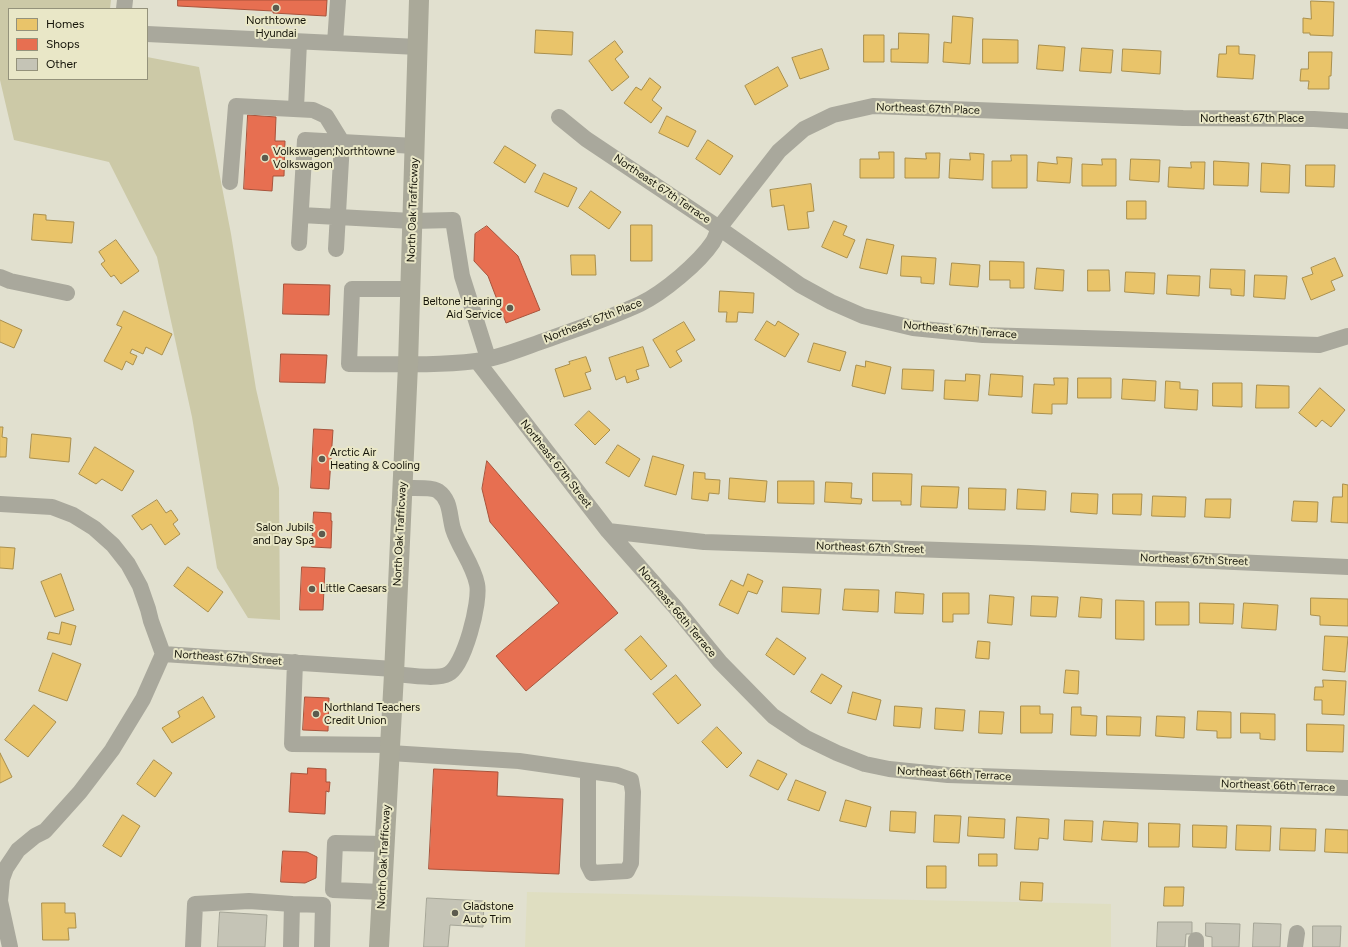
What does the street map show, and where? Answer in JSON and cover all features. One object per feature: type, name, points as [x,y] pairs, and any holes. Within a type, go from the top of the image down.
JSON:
[{"type":"main road","name":"North Oak Trafficway","points":[[379,947],[403,488],[419,0]]},
{"type":"street","points":[[335,43],[338,0]]},
{"type":"street","points":[[148,34],[418,47]]},
{"type":"street","points":[[296,108],[299,42]]},
{"type":"street","points":[[230,182],[236,106],[296,108],[313,110],[326,116],[342,142],[336,248]]},
{"type":"street","name":"Northeast 67th Place","points":[[410,289],[352,289],[349,364],[408,365],[483,360],[503,355],[577,329],[641,304],[661,291],[686,271],[713,242],[720,228],[779,151],[804,129],[833,115],[873,106],[1183,118],[1314,119],[1348,121]]},
{"type":"street","name":"Northeast 67th Terrace","points":[[559,116],[586,139],[720,228],[800,285],[863,316],[913,328],[983,335],[1320,345],[1348,336]]},
{"type":"street","points":[[299,243],[305,140],[415,146]]},
{"type":"street","points":[[301,214],[412,221],[453,220],[462,276],[483,360]]},
{"type":"street","points":[[0,277],[10,281],[67,293]]},
{"type":"street","name":"Northeast 67th Street","points":[[483,360],[608,531],[704,542],[1030,553],[1348,567]]},
{"type":"street","name":"Northeast 67th Street","points":[[0,504],[52,507],[73,515],[94,528],[113,545],[128,564],[140,586],[148,609],[150,621],[163,654],[295,662],[441,677],[449,674],[454,669],[466,645],[477,605],[478,586],[471,565],[453,529],[449,507],[445,496],[437,489],[403,488]]},
{"type":"street","name":"Northeast 66th Terrace","points":[[608,531],[675,607],[720,662],[773,716],[806,738],[837,753],[865,764],[889,769],[948,775],[1348,788]]},
{"type":"street","points":[[10,947],[0,901],[1,884],[6,868],[18,850],[31,839],[45,831],[80,792],[112,750],[143,699],[163,654]]},
{"type":"street","points":[[295,662],[292,744],[390,749],[519,761],[617,775],[631,780],[633,792],[631,863],[627,871],[592,873],[588,865],[588,771]]},
{"type":"street","points":[[382,892],[333,890],[335,843],[384,844]]},
{"type":"street","points":[[193,947],[195,904],[249,901],[323,905],[322,947]]},
{"type":"street","points":[[291,947],[292,904]]},
{"type":"shaded area","points":[[0,0],[111,0],[110,8],[8,8],[8,80],[148,80],[148,57],[199,67],[231,234],[256,389],[279,488],[280,620],[248,618],[217,568],[192,417],[157,257],[109,162],[14,140],[0,80]]},
{"type":"shaded area","points":[[527,892],[1111,904],[1111,947],[525,947]]},
{"type":"building: Homes","points":[[1311,1],[1334,2],[1333,36],[1310,35],[1310,33],[1303,33],[1303,18],[1311,19]]},
{"type":"building: Homes","points":[[953,16],[973,18],[970,64],[943,62],[944,42],[951,43]]},
{"type":"building: Homes","points":[[536,30],[573,32],[572,55],[535,53]]},
{"type":"building: Homes","points":[[899,33],[929,34],[928,63],[891,62],[891,49],[898,49]]},
{"type":"building: Homes","points":[[864,35],[884,35],[884,62],[864,62]]},
{"type":"building: Homes","points":[[983,39],[1018,40],[1018,63],[983,63]]},
{"type":"building: Homes","points":[[615,41],[623,52],[615,59],[629,77],[612,91],[589,61]]},
{"type":"building: Homes","points":[[1039,45],[1065,47],[1063,71],[1037,69]]},
{"type":"building: Homes","points":[[1227,46],[1239,46],[1239,54],[1255,55],[1253,79],[1217,77],[1219,54],[1226,54]]},
{"type":"building: Homes","points":[[1082,48],[1113,50],[1111,73],[1080,71]]},
{"type":"building: Homes","points":[[822,49],[829,69],[800,79],[792,58]]},
{"type":"building: Homes","points":[[1123,49],[1161,51],[1160,74],[1122,71]]},
{"type":"building: Homes","points":[[1309,52],[1332,52],[1329,89],[1308,89],[1309,81],[1300,81],[1301,69],[1308,69]]},
{"type":"building: Homes","points":[[778,67],[788,86],[755,105],[745,86]]},
{"type":"building: Homes","points":[[650,78],[661,87],[652,100],[662,108],[651,123],[624,103],[636,87],[641,90]]},
{"type":"building: Homes","points":[[667,116],[696,131],[688,147],[659,133]]},
{"type":"building: Homes","points":[[708,140],[733,156],[720,175],[696,159]]},
{"type":"building: Homes","points":[[505,146],[536,165],[525,183],[494,163]]},
{"type":"building: Homes","points":[[879,152],[894,152],[894,178],[860,178],[860,159],[879,159]]},
{"type":"building: Homes","points":[[926,153],[940,153],[939,178],[905,178],[905,158],[926,159]]},
{"type":"building: Homes","points":[[970,153],[984,154],[983,180],[949,178],[950,159],[970,160]]},
{"type":"building: Homes","points":[[1011,155],[1027,155],[1027,188],[992,188],[992,161],[1011,161]]},
{"type":"building: Homes","points":[[1057,157],[1072,158],[1070,183],[1037,181],[1038,162],[1057,164]]},
{"type":"building: Homes","points":[[1102,159],[1116,159],[1116,186],[1082,186],[1082,164],[1102,165]]},
{"type":"building: Homes","points":[[1131,159],[1160,160],[1159,182],[1130,180]]},
{"type":"building: Homes","points":[[1214,161],[1249,163],[1248,186],[1214,185]]},
{"type":"building: Homes","points":[[1191,162],[1205,162],[1204,189],[1168,187],[1169,167],[1191,168]]},
{"type":"building: Homes","points":[[1262,163],[1290,165],[1289,193],[1261,192]]},
{"type":"building: Homes","points":[[1306,165],[1335,165],[1334,187],[1306,186]]},
{"type":"building: Homes","points":[[544,173],[577,188],[568,207],[535,192]]},
{"type":"building: Homes","points":[[811,184],[814,211],[807,212],[809,228],[788,230],[784,205],[772,207],[770,190]]},
{"type":"building: Homes","points":[[591,191],[621,212],[609,229],[579,208]]},
{"type":"building: Homes","points":[[1127,201],[1146,201],[1146,219],[1127,219]]},
{"type":"building: Homes","points":[[34,214],[46,215],[46,220],[74,222],[72,243],[32,240]]},
{"type":"building: Homes","points":[[834,221],[847,226],[843,235],[855,240],[847,258],[822,247]]},
{"type":"building: Homes","points":[[631,225],[652,225],[652,261],[631,261]]},
{"type":"building: Homes","points":[[867,239],[894,245],[887,274],[860,268]]},
{"type":"building: Homes","points":[[116,240],[139,271],[121,284],[114,275],[111,277],[101,264],[105,261],[99,252]]},
{"type":"building: Homes","points":[[571,255],[595,255],[596,275],[572,275]]},
{"type":"building: Homes","points":[[902,256],[936,258],[934,284],[921,283],[921,277],[901,276]]},
{"type":"building: Homes","points":[[1335,258],[1343,276],[1331,281],[1335,290],[1311,300],[1302,278],[1313,274],[1311,268]]},
{"type":"building: Homes","points":[[990,261],[1024,262],[1024,288],[1010,288],[1010,280],[990,280]]},
{"type":"building: Homes","points":[[952,263],[980,265],[978,287],[950,285]]},
{"type":"building: Homes","points":[[1037,268],[1064,270],[1063,291],[1035,289]]},
{"type":"building: Homes","points":[[1211,269],[1245,270],[1244,296],[1231,295],[1231,289],[1210,288]]},
{"type":"building: Homes","points":[[1088,270],[1109,270],[1110,291],[1088,291]]},
{"type":"building: Homes","points":[[1126,272],[1155,273],[1154,294],[1125,292]]},
{"type":"building: Homes","points":[[1168,275],[1200,276],[1199,296],[1167,294]]},
{"type":"building: Homes","points":[[1255,275],[1287,276],[1285,299],[1254,297]]},
{"type":"building: Homes","points":[[720,291],[754,293],[753,313],[738,312],[737,322],[726,322],[727,312],[719,312]]},
{"type":"building: Homes","points":[[124,311],[172,334],[162,355],[146,347],[143,354],[132,349],[130,353],[137,356],[133,365],[126,361],[122,370],[104,361],[122,327],[117,325]]},
{"type":"building: Homes","points":[[0,320],[22,330],[14,348],[0,342]]},
{"type":"building: Homes","points":[[767,321],[775,326],[778,321],[799,334],[785,357],[755,340]]},
{"type":"building: Homes","points":[[684,322],[695,340],[676,351],[682,361],[670,368],[653,340]]},
{"type":"building: Homes","points":[[814,343],[846,352],[840,371],[808,362]]},
{"type":"building: Homes","points":[[643,347],[649,366],[636,370],[639,379],[627,383],[625,376],[616,380],[609,358]]},
{"type":"building: Homes","points":[[586,357],[591,371],[585,373],[591,389],[564,397],[555,369],[570,364],[569,362]]},
{"type":"building: Homes","points":[[866,361],[891,367],[885,394],[852,386],[856,365],[865,367]]},
{"type":"building: Homes","points":[[903,369],[934,370],[933,391],[902,389]]},
{"type":"building: Homes","points":[[966,374],[980,375],[978,401],[944,399],[945,380],[965,381]]},
{"type":"building: Homes","points":[[991,374],[1023,376],[1022,397],[989,395]]},
{"type":"building: Homes","points":[[1054,378],[1068,378],[1067,404],[1052,404],[1052,414],[1032,413],[1034,384],[1054,385]]},
{"type":"building: Homes","points":[[1078,378],[1111,378],[1111,398],[1078,398]]},
{"type":"building: Homes","points":[[1123,379],[1156,381],[1155,401],[1122,399]]},
{"type":"building: Homes","points":[[1166,381],[1180,382],[1180,389],[1198,390],[1197,410],[1165,408]]},
{"type":"building: Homes","points":[[1213,383],[1242,383],[1242,407],[1213,406]]},
{"type":"building: Homes","points":[[1257,385],[1289,386],[1289,408],[1256,408]]},
{"type":"building: Homes","points":[[1320,388],[1345,410],[1331,427],[1322,420],[1316,427],[1299,413]]},
{"type":"building: Homes","points":[[589,411],[610,430],[595,445],[575,425]]},
{"type":"building: Homes","points":[[0,427],[3,427],[2,437],[7,438],[6,457],[0,457]]},
{"type":"building: Homes","points":[[32,434],[71,438],[69,462],[30,458]]},
{"type":"building: Homes","points":[[618,445],[640,459],[629,477],[606,463]]},
{"type":"building: Homes","points":[[95,447],[134,471],[122,491],[102,479],[96,484],[79,474]]},
{"type":"building: Homes","points":[[653,456],[684,465],[676,495],[645,486]]},
{"type":"building: Homes","points":[[694,472],[705,473],[705,479],[720,480],[719,494],[709,493],[708,501],[692,499]]},
{"type":"building: Homes","points":[[873,473],[912,474],[911,505],[901,505],[901,501],[873,501]]},
{"type":"building: Homes","points":[[730,478],[767,481],[765,502],[729,499]]},
{"type":"building: Homes","points":[[778,481],[814,481],[814,504],[778,503]]},
{"type":"building: Homes","points":[[826,482],[852,483],[851,498],[862,499],[861,504],[825,502]]},
{"type":"building: Homes","points":[[1343,484],[1348,485],[1348,523],[1331,522],[1333,497],[1342,497]]},
{"type":"building: Homes","points":[[922,486],[959,487],[957,508],[921,507]]},
{"type":"building: Homes","points":[[969,488],[1006,489],[1005,510],[969,509]]},
{"type":"building: Homes","points":[[1018,489],[1046,491],[1045,510],[1017,509]]},
{"type":"building: Homes","points":[[1072,493],[1098,494],[1097,514],[1071,512]]},
{"type":"building: Homes","points":[[1113,494],[1142,494],[1141,515],[1113,514]]},
{"type":"building: Homes","points":[[1153,496],[1186,497],[1185,517],[1152,516]]},
{"type":"building: Homes","points":[[1206,499],[1231,499],[1230,518],[1205,517]]},
{"type":"building: Homes","points":[[157,500],[166,513],[171,510],[178,520],[173,524],[180,534],[165,545],[151,524],[142,530],[132,516]]},
{"type":"building: Homes","points":[[1294,501],[1318,502],[1317,522],[1292,521]]},
{"type":"building: Homes","points":[[0,547],[15,548],[13,569],[0,568]]},
{"type":"building: Homes","points":[[188,567],[223,592],[208,612],[174,586]]},
{"type":"building: Homes","points":[[61,574],[74,610],[55,617],[41,582]]},
{"type":"building: Homes","points":[[748,574],[763,581],[757,594],[748,591],[738,614],[719,605],[731,580],[743,586]]},
{"type":"building: Homes","points":[[783,587],[821,589],[819,614],[782,612]]},
{"type":"building: Homes","points":[[845,589],[879,590],[878,612],[843,610]]},
{"type":"building: Homes","points":[[896,592],[924,594],[923,614],[895,613]]},
{"type":"building: Homes","points":[[943,593],[969,593],[969,614],[953,614],[953,622],[943,622]]},
{"type":"building: Homes","points":[[990,595],[1014,597],[1012,625],[988,623]]},
{"type":"building: Homes","points":[[1032,596],[1058,597],[1056,617],[1031,616]]},
{"type":"building: Homes","points":[[1081,597],[1102,599],[1101,618],[1079,617]]},
{"type":"building: Homes","points":[[1311,598],[1348,599],[1348,626],[1320,625],[1320,616],[1311,615]]},
{"type":"building: Homes","points":[[1116,600],[1144,601],[1144,640],[1116,639]]},
{"type":"building: Homes","points":[[1156,602],[1189,602],[1189,625],[1156,625]]},
{"type":"building: Homes","points":[[1200,603],[1234,604],[1233,624],[1200,623]]},
{"type":"building: Homes","points":[[1244,603],[1278,605],[1276,630],[1242,628]]},
{"type":"building: Homes","points":[[62,622],[76,626],[71,645],[47,639],[49,632],[59,634]]},
{"type":"building: Homes","points":[[641,636],[667,666],[651,680],[625,650]]},
{"type":"building: Homes","points":[[1325,636],[1348,637],[1345,672],[1323,670]]},
{"type":"building: Homes","points":[[777,638],[806,658],[794,675],[766,655]]},
{"type":"building: Homes","points":[[978,641],[990,642],[989,659],[976,658]]},
{"type":"building: Homes","points":[[53,653],[81,664],[67,701],[39,691]]},
{"type":"building: Homes","points":[[1066,670],[1079,671],[1078,694],[1064,693]]},
{"type":"building: Homes","points":[[822,674],[842,686],[831,704],[811,692]]},
{"type":"building: Homes","points":[[676,675],[701,705],[678,724],[653,694]]},
{"type":"building: Homes","points":[[1323,680],[1346,681],[1344,715],[1322,714],[1322,700],[1314,700],[1315,687],[1323,687]]},
{"type":"building: Homes","points":[[853,692],[881,700],[876,720],[848,713]]},
{"type":"building: Homes","points":[[203,697],[215,717],[172,743],[162,728],[180,717],[178,712]]},
{"type":"building: Homes","points":[[34,705],[56,722],[28,757],[5,740]]},
{"type":"building: Homes","points":[[895,706],[922,708],[920,728],[894,726]]},
{"type":"building: Homes","points":[[1021,706],[1040,706],[1040,714],[1053,714],[1052,733],[1021,733]]},
{"type":"building: Homes","points":[[1072,707],[1081,707],[1081,715],[1097,716],[1096,736],[1071,735]]},
{"type":"building: Homes","points":[[936,708],[965,710],[963,731],[935,729]]},
{"type":"building: Homes","points":[[980,711],[1004,712],[1002,734],[979,733]]},
{"type":"building: Homes","points":[[1198,711],[1231,712],[1231,738],[1217,738],[1217,731],[1197,730]]},
{"type":"building: Homes","points":[[1241,713],[1275,714],[1275,740],[1260,739],[1260,733],[1241,733]]},
{"type":"building: Homes","points":[[1107,716],[1141,717],[1140,736],[1107,735]]},
{"type":"building: Homes","points":[[1157,716],[1185,717],[1184,738],[1156,736]]},
{"type":"building: Homes","points":[[1307,724],[1344,725],[1343,752],[1307,751]]},
{"type":"building: Homes","points":[[717,727],[742,753],[727,768],[702,742]]},
{"type":"building: Homes","points":[[0,753],[12,777],[0,783]]},
{"type":"building: Homes","points":[[154,760],[172,773],[155,797],[137,784]]},
{"type":"building: Homes","points":[[758,760],[787,774],[778,790],[750,776]]},
{"type":"building: Homes","points":[[796,780],[826,792],[819,811],[788,800]]},
{"type":"building: Homes","points":[[846,800],[871,807],[866,827],[840,821]]},
{"type":"building: Homes","points":[[891,811],[916,812],[915,833],[890,831]]},
{"type":"building: Homes","points":[[123,815],[140,826],[121,857],[103,846]]},
{"type":"building: Homes","points":[[935,815],[961,816],[959,843],[934,842]]},
{"type":"building: Homes","points":[[969,817],[1005,819],[1004,838],[968,836]]},
{"type":"building: Homes","points":[[1017,817],[1049,819],[1048,839],[1039,838],[1038,850],[1015,849]]},
{"type":"building: Homes","points":[[1065,820],[1093,821],[1092,842],[1064,840]]},
{"type":"building: Homes","points":[[1104,821],[1138,823],[1137,842],[1102,840]]},
{"type":"building: Homes","points":[[1149,823],[1180,824],[1179,847],[1149,847]]},
{"type":"building: Homes","points":[[1193,825],[1227,826],[1226,848],[1193,847]]},
{"type":"building: Homes","points":[[1237,825],[1271,826],[1270,851],[1236,850]]},
{"type":"building: Homes","points":[[1281,828],[1316,829],[1315,851],[1280,850]]},
{"type":"building: Homes","points":[[1326,829],[1348,830],[1348,853],[1325,852]]},
{"type":"building: Homes","points":[[979,854],[997,854],[997,866],[979,866]]},
{"type":"building: Homes","points":[[927,866],[946,866],[946,888],[927,888]]},
{"type":"building: Homes","points":[[1021,882],[1043,883],[1042,901],[1020,900]]},
{"type":"building: Homes","points":[[1165,887],[1184,887],[1183,906],[1164,906]]},
{"type":"building: Homes","points":[[42,903],[65,903],[65,913],[75,913],[76,928],[68,928],[69,940],[43,940]]},
{"type":"building: Shops","name":"Northtowne Hyundai","points":[[178,0],[327,0],[326,16],[273,13],[273,11],[178,6]]},
{"type":"building: Shops","name":"Volkswagen;Northtowne Volkswagon","points":[[248,115],[276,117],[275,141],[285,141],[284,176],[273,176],[272,191],[244,189]]},
{"type":"building: Shops","points":[[487,226],[518,256],[540,310],[506,323],[488,276],[474,261],[475,234]]},
{"type":"building: Shops","points":[[284,284],[330,285],[329,315],[283,314]]},
{"type":"building: Shops","points":[[281,354],[327,355],[325,383],[280,382]]},
{"type":"building: Shops","name":"Arctic Air Heating & Cooling","points":[[314,429],[333,430],[329,489],[311,488]]},
{"type":"building: Shops","points":[[487,461],[618,613],[526,691],[496,656],[559,603],[490,522],[482,489]]},
{"type":"building: Shops","name":"Salon Jubils and Day Spa","points":[[314,512],[331,513],[331,548],[312,547]]},
{"type":"building: Shops","name":"Little Caesars","points":[[302,567],[325,568],[323,610],[300,610]]},
{"type":"building: Shops","name":"Northland Teachers Credit Union","points":[[305,697],[329,698],[328,731],[303,730]]},
{"type":"building: Shops","points":[[308,768],[326,769],[326,782],[330,782],[329,792],[326,791],[325,814],[289,812],[291,773],[307,774]]},
{"type":"building: Shops","points":[[434,769],[498,772],[497,796],[563,799],[559,874],[429,869]]},
{"type":"building: Shops","points":[[283,851],[307,852],[317,857],[316,878],[305,883],[281,882]]},
{"type":"building: Other","name":"Gladstone Auto Trim","points":[[427,898],[484,901],[483,927],[450,925],[448,947],[424,947]]},
{"type":"building: Other","points":[[220,912],[267,915],[265,947],[218,947]]},
{"type":"building: Other","points":[[1158,922],[1192,922],[1192,934],[1186,934],[1185,947],[1157,947]]},
{"type":"building: Other","points":[[1206,923],[1240,924],[1239,947],[1212,947],[1212,937],[1206,936]]},
{"type":"building: Other","points":[[1254,923],[1281,924],[1280,947],[1253,947]]},
{"type":"building: Other","points":[[1313,926],[1341,926],[1340,947],[1313,947]]},
{"type":"place","name":"Northtowne Hyundai","points":[[276,8]]},
{"type":"place","name":"Volkswagen;Northtowne Volkswagon","points":[[265,158]]},
{"type":"place","name":"Beltone Hearing Aid Service","points":[[510,308]]},
{"type":"place","name":"Arctic Air Heating & Cooling","points":[[322,459]]},
{"type":"place","name":"Salon Jubils and Day Spa","points":[[322,534]]},
{"type":"place","name":"Little Caesars","points":[[312,589]]},
{"type":"place","name":"Northland Teachers Credit Union","points":[[316,714]]},
{"type":"place","name":"Gladstone Auto Trim","points":[[455,913]]}]
